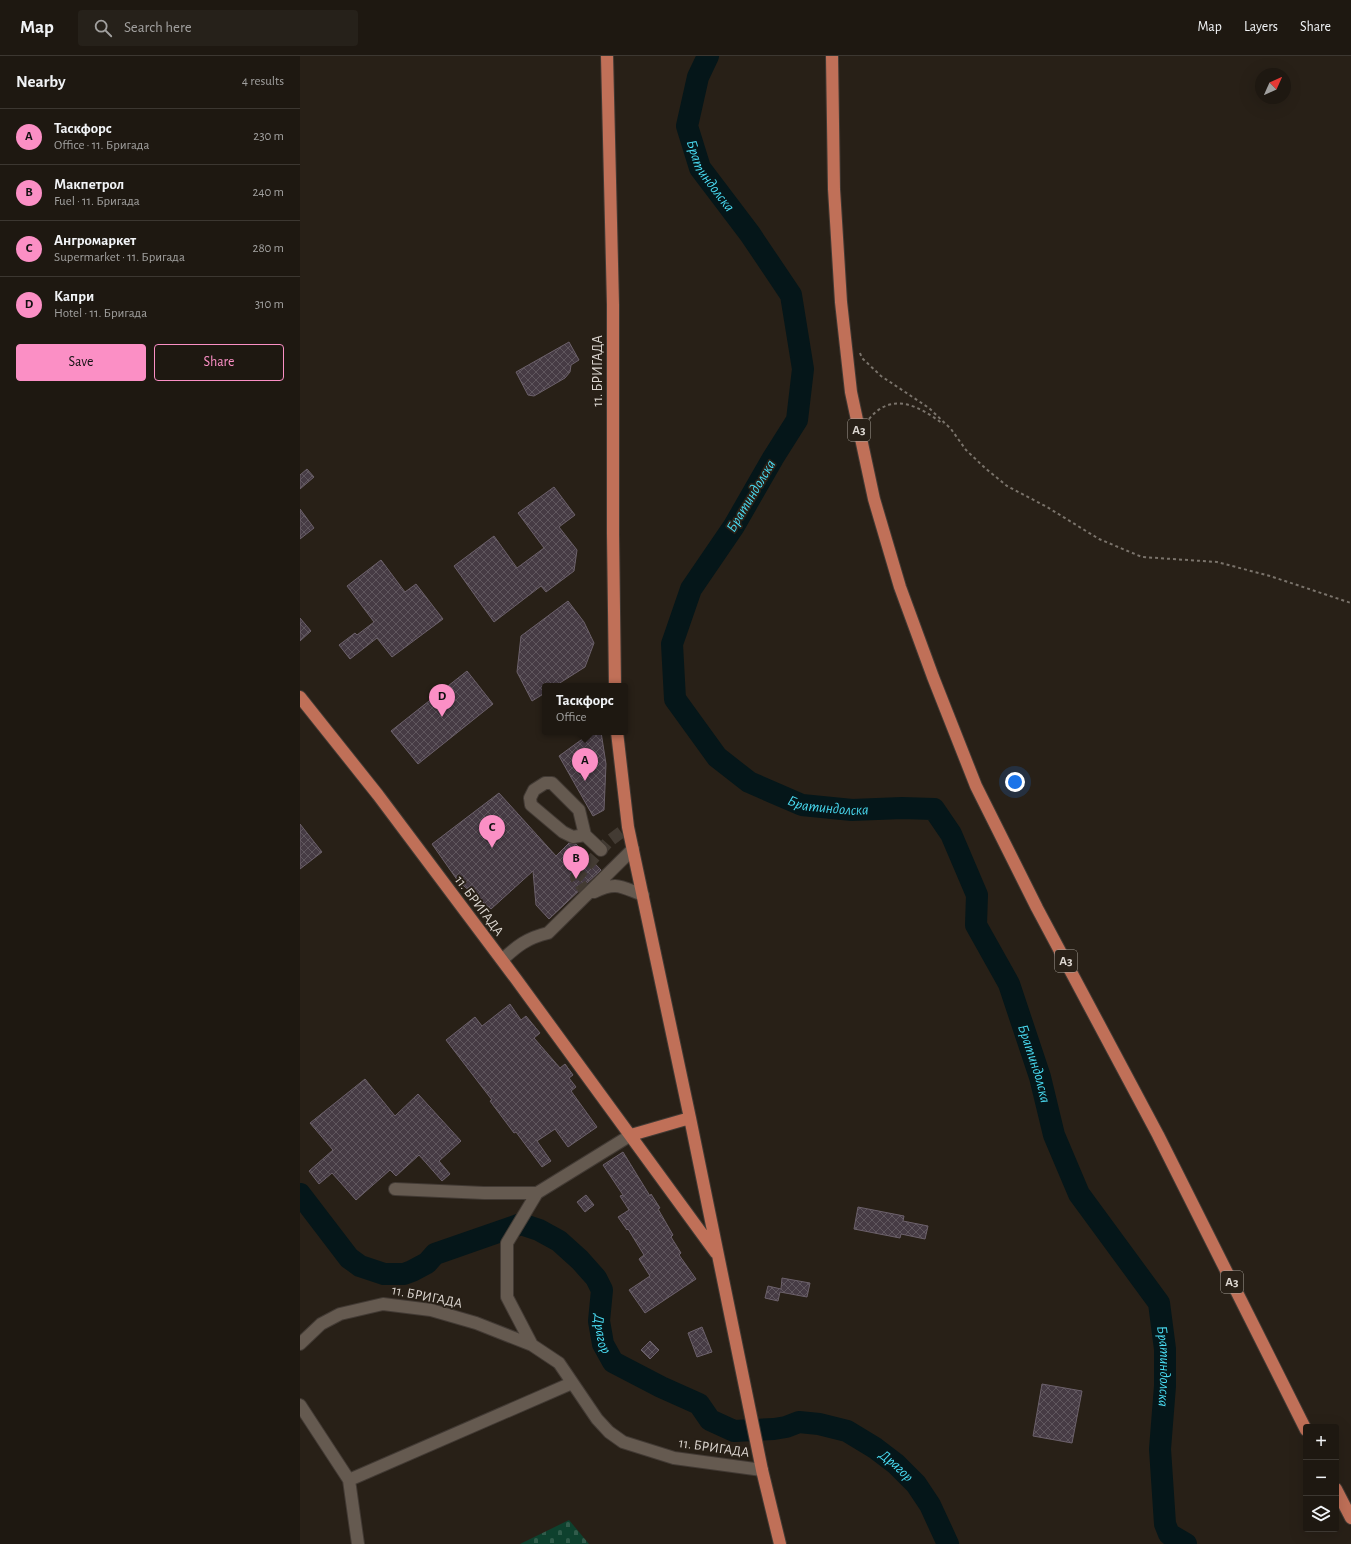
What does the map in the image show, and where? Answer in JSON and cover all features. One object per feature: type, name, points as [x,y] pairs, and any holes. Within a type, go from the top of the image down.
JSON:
[{"type":"main road","name":"11. БРИГАДА","points":[[607,56],[613,305],[615,683]]},
{"type":"main road","name":"A3","points":[[832,56],[836,219],[841,302],[851,392],[874,499],[900,587],[933,677],[976,786],[1038,908],[1158,1135],[1303,1424]]},
{"type":"main road","name":"11. БРИГАДА","points":[[300,697],[378,796],[502,960],[631,1135],[719,1258]]},
{"type":"main road","name":"11. БРИГАДА","points":[[617,735],[628,827],[690,1118],[762,1470],[780,1544]]},
{"type":"main road","name":"11. БРИГАДА","points":[[631,1135],[690,1118]]},
{"type":"main road","points":[[1339,1495],[1351,1518]]},
{"type":"street","points":[[585,835],[573,837],[563,832],[542,815],[531,805],[530,798],[534,790],[545,783],[552,784],[579,810],[585,835],[601,850]]},
{"type":"street","points":[[502,960],[520,944],[531,938],[548,933],[633,849]]},
{"type":"street","points":[[587,894],[607,886],[615,885],[643,895]]},
{"type":"street","name":"11. БРИГАДА","points":[[532,1345],[507,1297],[506,1243],[536,1193],[631,1135]]},
{"type":"street","points":[[395,1189],[484,1193],[536,1193]]},
{"type":"street","name":"11. БРИГАДА","points":[[300,1344],[321,1324],[340,1314],[382,1304],[431,1310],[476,1323],[532,1345],[559,1363],[597,1419],[608,1432],[623,1442],[674,1458],[762,1470]]},
{"type":"street","points":[[349,1480],[572,1383]]},
{"type":"street","points":[[300,1405],[349,1480],[358,1544]]},
{"type":"path","points":[[859,351],[862,358],[881,376],[929,408],[951,429],[966,450],[1007,486],[1047,507],[1099,539],[1142,557],[1217,562],[1270,576],[1351,604]]},
{"type":"path","points":[[867,421],[877,410],[892,403],[910,404],[930,413],[951,429]]},
{"type":"green space","points":[[569,1520],[589,1544],[520,1544]]},
{"type":"building","points":[[569,342],[579,360],[571,365],[570,372],[565,378],[534,396],[528,395],[516,372]]},
{"type":"building","points":[[307,469],[314,477],[300,489],[300,475]]},
{"type":"building","points":[[554,487],[575,515],[559,527],[577,550],[574,571],[546,592],[541,586],[494,622],[454,566],[494,536],[517,568],[544,548],[518,513]]},
{"type":"building","points":[[300,509],[314,528],[300,539]]},
{"type":"building","points":[[381,560],[405,592],[416,584],[443,619],[392,657],[377,638],[350,659],[339,645],[355,633],[357,635],[374,622],[347,586]]},
{"type":"building","points":[[568,601],[584,622],[594,643],[585,667],[560,683],[542,683],[542,695],[532,701],[517,672],[521,636]]},
{"type":"building","points":[[300,618],[311,631],[300,641]]},
{"type":"building","points":[[467,671],[493,704],[418,764],[391,731]]},
{"type":"building","points":[[588,735],[601,735],[606,764],[604,810],[593,816],[559,756]]},
{"type":"building","points":[[499,793],[556,856],[569,843],[576,844],[601,870],[549,919],[536,905],[533,871],[491,909],[458,881],[432,844]]},
{"type":"building","points":[[300,824],[322,852],[300,869]]},
{"type":"building","points":[[510,1004],[521,1020],[526,1016],[540,1033],[534,1038],[560,1068],[565,1064],[573,1075],[569,1078],[576,1087],[571,1091],[597,1127],[568,1147],[555,1129],[537,1141],[551,1161],[542,1167],[516,1132],[514,1133],[490,1101],[492,1100],[446,1040],[475,1017],[482,1026]]},
{"type":"building","points":[[365,1079],[395,1116],[418,1094],[461,1141],[439,1161],[450,1174],[442,1181],[419,1155],[396,1176],[390,1170],[356,1200],[332,1173],[319,1184],[309,1171],[333,1150],[310,1123]]},
{"type":"building","points":[[623,1152],[650,1196],[651,1194],[660,1208],[658,1209],[673,1235],[671,1237],[681,1253],[679,1255],[696,1279],[645,1313],[629,1290],[650,1276],[639,1259],[644,1255],[628,1229],[627,1230],[618,1217],[629,1210],[620,1196],[623,1195],[603,1165]]},
{"type":"building","points":[[586,1195],[594,1205],[585,1212],[577,1202]]},
{"type":"building","points":[[858,1207],[904,1216],[903,1221],[928,1226],[925,1239],[901,1234],[900,1238],[854,1229]]},
{"type":"building","points":[[782,1278],[810,1283],[807,1297],[780,1292],[778,1301],[765,1298],[768,1286],[781,1289]]},
{"type":"building","points":[[702,1327],[712,1352],[697,1357],[688,1333]]},
{"type":"building","points":[[650,1341],[659,1350],[650,1359],[641,1350]]},
{"type":"building","points":[[1042,1384],[1082,1391],[1072,1443],[1033,1436]]},
{"type":"waterway","name":"Братиндолска","points":[[708,56],[698,77],[687,126],[700,168],[750,234],[791,295],[803,369],[797,420],[773,458],[734,526],[691,589],[672,644],[675,699],[717,757],[749,782],[802,805],[852,810],[902,808],[934,809],[951,834],[977,895],[976,925],[1009,984],[1040,1077],[1054,1135],[1079,1194],[1159,1303],[1165,1349],[1165,1386],[1160,1449],[1165,1524],[1169,1534],[1186,1544]]},
{"type":"waterway","name":"Драгор","points":[[300,1194],[349,1258],[360,1266],[384,1274],[404,1274],[427,1263],[435,1254],[521,1224],[539,1230],[559,1241],[580,1260],[596,1278],[602,1290],[599,1321],[603,1344],[613,1362],[661,1387],[699,1404],[710,1420],[734,1431],[774,1429],[786,1427],[799,1422],[819,1424],[847,1431],[875,1448],[896,1464],[916,1484],[930,1505],[948,1544]]},
{"type":"tunnel","points":[[587,894],[576,878],[608,842],[628,827]]},
{"type":"place","name":"Капри","points":[[442,717]]},
{"type":"place","name":"Таскфорс","points":[[585,781]]},
{"type":"place","name":"Ангромаркет","points":[[492,848]]},
{"type":"place","name":"Макпетрол","points":[[576,879]]}]
